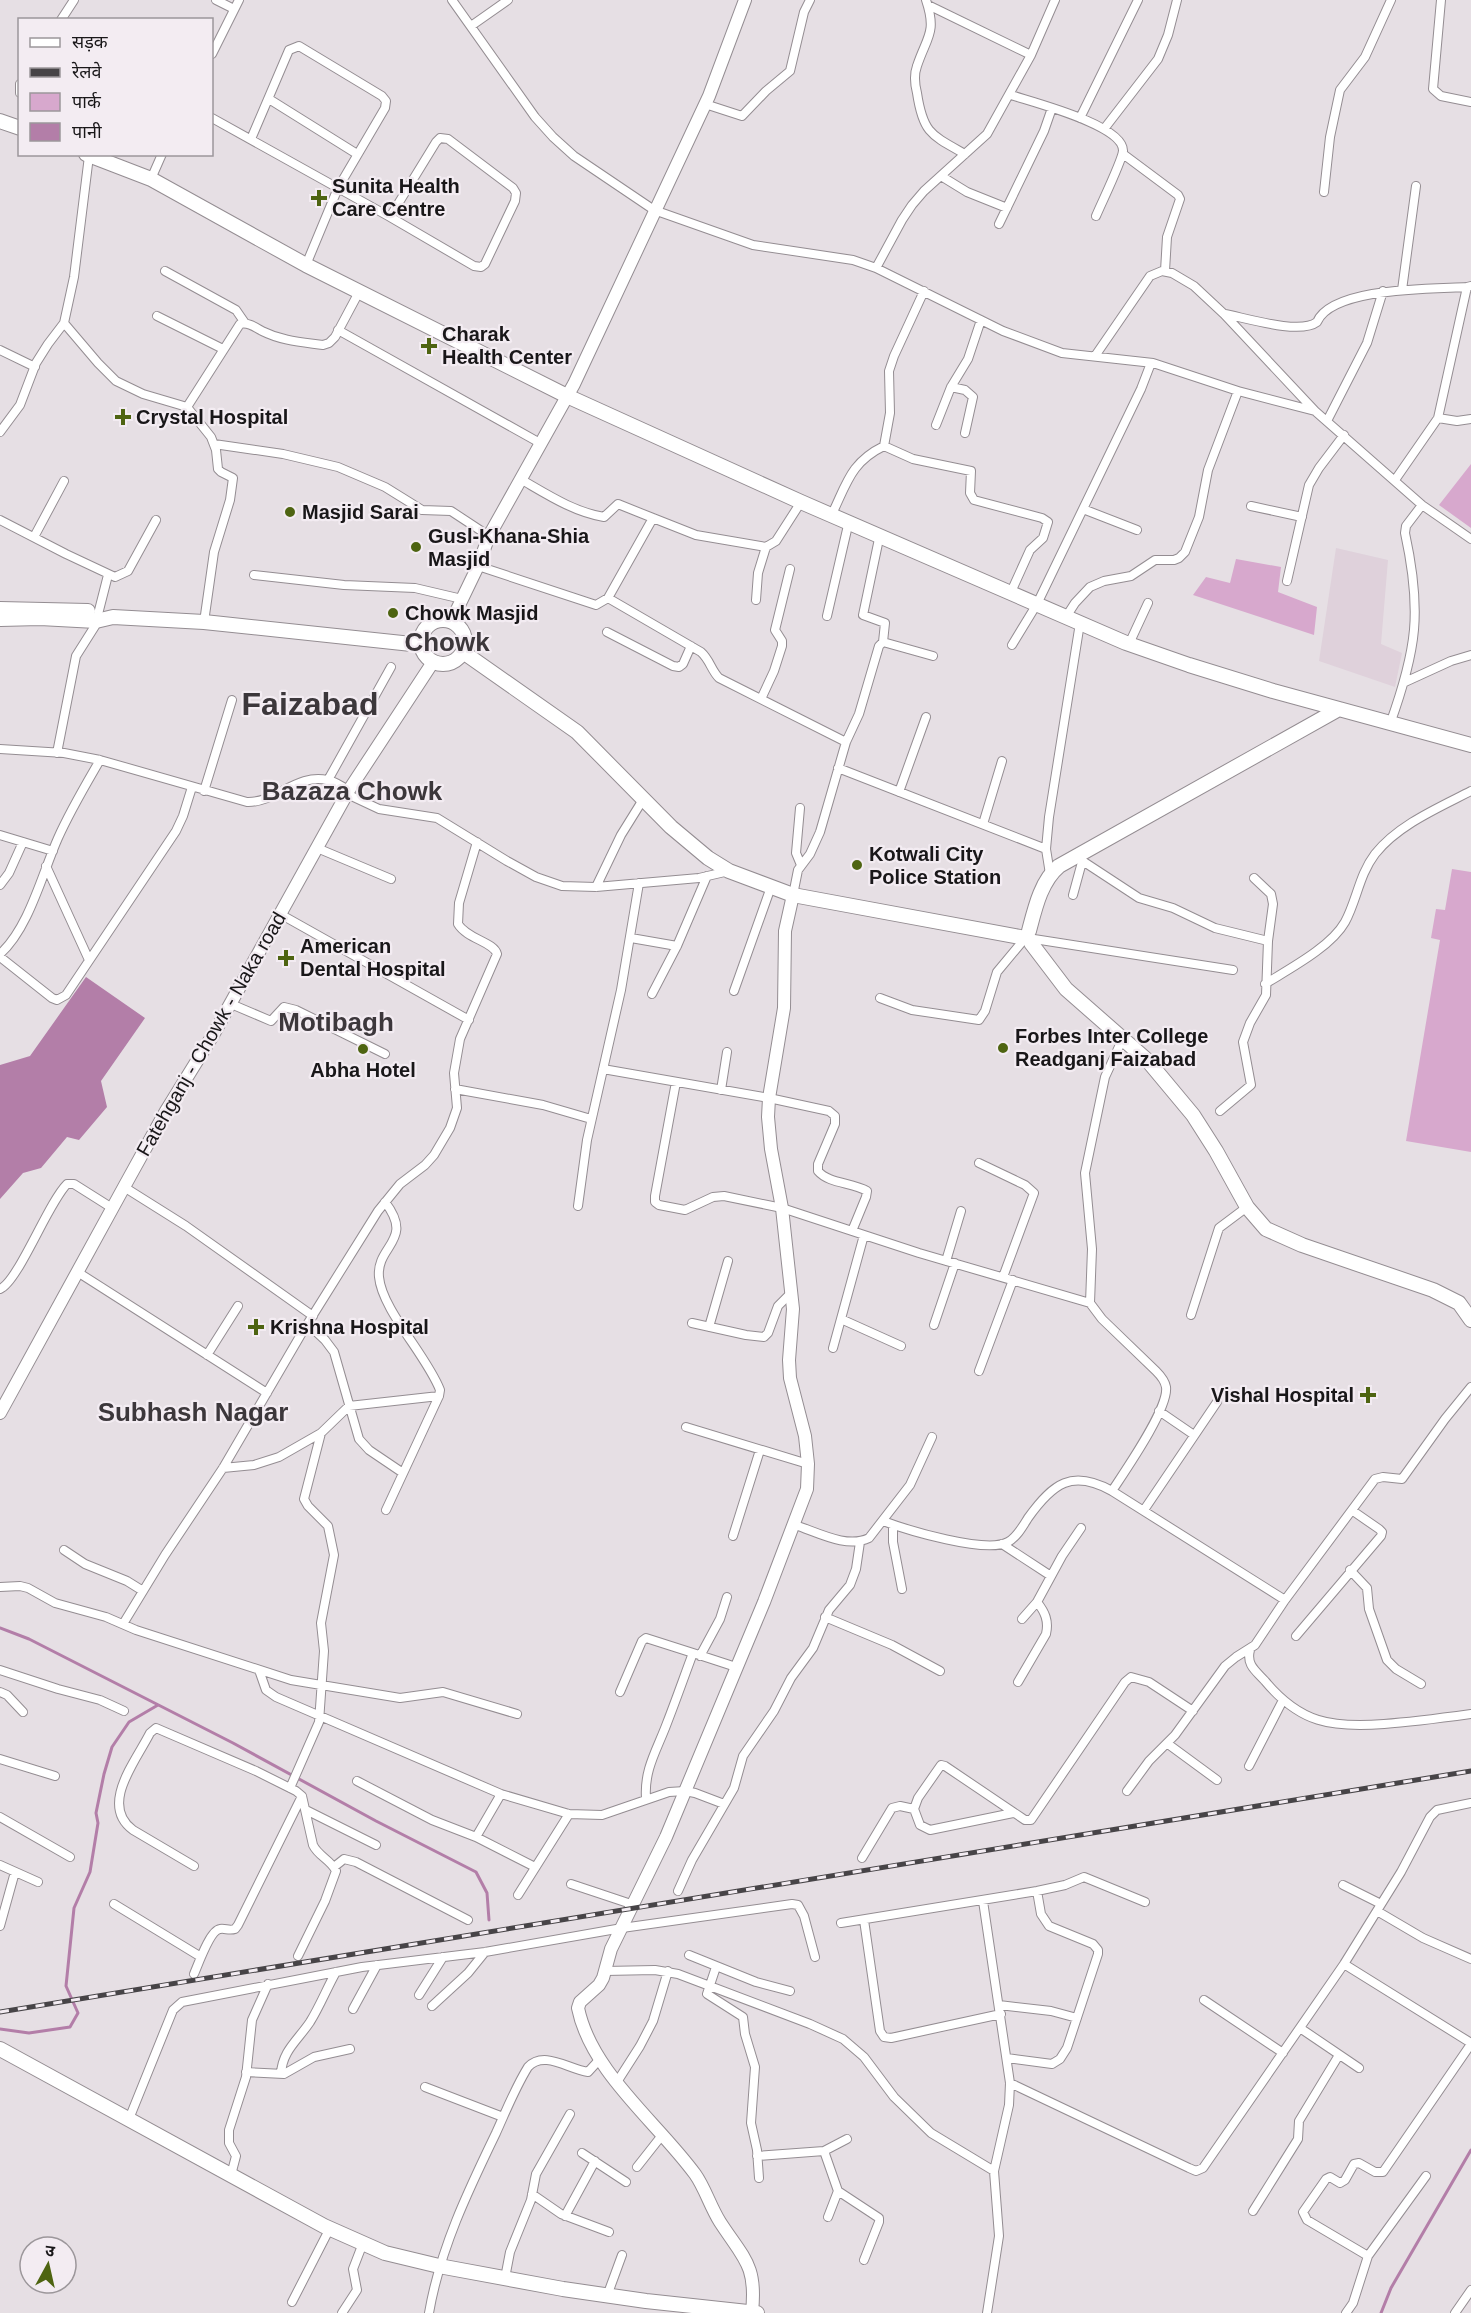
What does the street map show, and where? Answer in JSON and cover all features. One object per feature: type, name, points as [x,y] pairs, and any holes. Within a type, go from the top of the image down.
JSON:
[{"type":"main road","points":[[0,121],[18,127]]},
{"type":"main road","points":[[90,156],[151,178],[306,265],[567,396],[801,502],[880,534],[1129,644],[1189,665],[1471,745]]},
{"type":"main road","points":[[0,609],[204,622],[421,645]]},
{"type":"main road","points":[[0,619],[97,616]]},
{"type":"main road","points":[[436,622],[450,622],[462,632],[465,642],[462,652],[450,663],[433,662],[423,652],[421,645],[421,638],[429,625],[436,622]]},
{"type":"main road","points":[[462,652],[577,732],[689,843],[729,871],[793,895],[1027,939],[1066,989],[1148,1061],[1193,1115],[1247,1207],[1266,1229],[1302,1245],[1433,1290],[1459,1303],[1471,1320]]},
{"type":"main road","points":[[1027,939],[1050,874],[1339,709]]},
{"type":"main road","points":[[0,2049],[330,2228],[386,2253],[439,2266],[607,2296],[714,2311],[754,2313]]},
{"type":"street","points":[[62,18],[74,0]]},
{"type":"street","points":[[216,0],[234,9]]},
{"type":"street","points":[[213,52],[238,0]]},
{"type":"street","points":[[452,0],[535,117],[553,137],[574,156],[654,210],[753,245],[853,260],[876,268],[1003,331],[1062,352],[1151,363],[1315,411]]},
{"type":"street","points":[[471,26],[508,0]]},
{"type":"street","points":[[450,622],[478,566],[489,536],[567,396],[705,104],[745,0]]},
{"type":"street","points":[[705,104],[742,116],[766,91],[785,76],[792,64],[804,12],[810,0]]},
{"type":"street","points":[[876,268],[912,205],[940,176],[987,134],[1011,95],[1055,0]]},
{"type":"street","points":[[1080,118],[1138,0]]},
{"type":"street","points":[[1104,129],[1158,59],[1168,35],[1177,0]]},
{"type":"street","points":[[1324,192],[1330,137],[1340,90],[1365,57],[1391,0]]},
{"type":"street","points":[[1441,0],[1433,89],[1441,96],[1471,102]]},
{"type":"street","points":[[927,2],[1031,55]]},
{"type":"street","points":[[927,2],[932,17],[932,32],[916,68],[921,118],[926,129],[936,138],[965,154]]},
{"type":"street","points":[[251,139],[289,50],[299,46],[382,96],[386,101],[385,108],[338,188],[306,265]]},
{"type":"street","points":[[1011,95],[1080,118],[1104,129],[1119,141],[1123,153],[1178,195],[1180,199],[1167,237],[1165,271]]},
{"type":"street","points":[[269,99],[357,154]]},
{"type":"street","points":[[999,224],[1044,130],[1052,108]]},
{"type":"street","points":[[213,119],[474,266],[481,267],[485,264],[515,201],[516,193],[513,188],[448,139],[440,138],[390,218]]},
{"type":"street","points":[[1096,216],[1123,153]]},
{"type":"street","points":[[0,432],[21,405],[35,367],[48,344],[64,323],[72,288],[87,156]]},
{"type":"street","points":[[151,178],[161,156]]},
{"type":"street","points":[[940,176],[967,192],[1007,208]]},
{"type":"street","points":[[1402,290],[1416,186]]},
{"type":"street","points":[[165,271],[236,310],[245,323],[282,339],[323,345],[329,343],[360,292]]},
{"type":"street","points":[[1095,356],[1150,276],[1165,271],[1182,277],[1224,314],[1315,411],[1422,505],[1471,539]]},
{"type":"street","points":[[1224,314],[1284,326],[1307,327],[1317,322],[1321,314],[1330,308],[1383,291],[1469,286],[1438,418],[1395,480]]},
{"type":"street","points":[[884,446],[890,413],[889,371],[924,291]]},
{"type":"street","points":[[1327,421],[1367,343],[1383,291]]},
{"type":"street","points":[[157,316],[223,349]]},
{"type":"street","points":[[936,425],[951,387],[968,359],[981,320]]},
{"type":"street","points":[[64,323],[116,381],[143,394],[188,407],[214,444],[218,469],[230,475],[233,483],[230,500],[214,552],[204,622]]},
{"type":"street","points":[[188,407],[236,328],[245,323]]},
{"type":"street","points":[[338,330],[540,443]]},
{"type":"street","points":[[0,350],[35,367]]},
{"type":"street","points":[[1012,645],[1037,604],[1151,363]]},
{"type":"street","points":[[951,387],[965,390],[973,397],[965,433]]},
{"type":"street","points":[[1066,617],[1090,586],[1131,576],[1155,560],[1174,561],[1185,552],[1199,517],[1208,470],[1238,390]]},
{"type":"street","points":[[1438,418],[1457,421],[1471,419]]},
{"type":"street","points":[[1287,581],[1313,477],[1344,435]]},
{"type":"street","points":[[214,444],[283,454],[338,467],[385,487],[422,510],[451,511],[489,536]]},
{"type":"street","points":[[832,514],[856,466],[868,454],[884,446]]},
{"type":"street","points":[[884,446],[913,459],[970,471],[970,493],[974,500],[1042,518],[1048,522],[1040,542],[1030,550],[1011,592]]},
{"type":"street","points":[[522,480],[563,504],[586,513],[604,517],[618,504],[696,535],[766,548]]},
{"type":"street","points":[[34,537],[64,481]]},
{"type":"street","points":[[756,600],[758,573],[766,548],[776,541],[801,502]]},
{"type":"street","points":[[1390,723],[1405,682],[1415,633],[1414,581],[1405,533],[1406,526],[1422,505]]},
{"type":"street","points":[[1251,506],[1302,517]]},
{"type":"street","points":[[1083,509],[1137,530]]},
{"type":"street","points":[[478,566],[587,604],[601,604],[608,598],[653,519]]},
{"type":"street","points":[[0,520],[115,577],[128,571],[156,520]]},
{"type":"street","points":[[827,616],[849,521]]},
{"type":"street","points":[[754,2313],[754,2278],[747,2263],[714,2211],[700,2182],[663,2134],[599,2060],[578,2008],[580,2002],[599,1985],[611,1949],[634,1905],[685,1791],[795,1525],[807,1489],[808,1464],[805,1436],[790,1378],[789,1360],[793,1319],[782,1208],[769,1126],[769,1098],[784,1008],[785,931],[793,895],[801,865],[810,855],[820,832],[846,742],[859,714],[879,646],[883,642],[885,623],[863,615],[880,534]]},
{"type":"street","points":[[761,699],[782,646],[782,641],[775,630],[790,569]]},
{"type":"street","points":[[57,753],[76,656],[82,644],[92,633],[108,575]]},
{"type":"street","points":[[254,576],[344,585],[415,588],[462,599]]},
{"type":"street","points":[[608,598],[708,658],[714,673],[719,678],[846,742]]},
{"type":"street","points":[[1129,644],[1148,603]]},
{"type":"street","points":[[1050,874],[1046,849],[1080,623]]},
{"type":"street","points":[[607,632],[679,667],[691,646]]},
{"type":"street","points":[[883,642],[933,656]]},
{"type":"street","points":[[1405,682],[1451,661],[1471,655]]},
{"type":"street","name":"Fatehganj - Chowk - Naka road","points":[[0,1413],[112,1208],[231,1004],[348,792],[433,662]]},
{"type":"street","points":[[328,780],[391,667]]},
{"type":"street","points":[[204,791],[232,700]]},
{"type":"street","points":[[899,792],[926,717]]},
{"type":"street","points":[[0,748],[57,753],[100,760],[204,791],[255,802],[308,780],[328,780],[379,809],[437,818],[507,861],[552,884],[574,888],[707,876],[729,871]]},
{"type":"street","points":[[100,760],[52,851],[26,916],[0,956],[41,991],[57,1000],[66,995],[180,824],[192,787]]},
{"type":"street","points":[[983,824],[1002,761]]},
{"type":"street","points":[[838,768],[1046,849]]},
{"type":"street","points":[[1265,984],[1295,965],[1336,933],[1344,922],[1366,869],[1374,855],[1384,845],[1412,824],[1471,791]]},
{"type":"street","points":[[596,887],[621,835],[644,798]]},
{"type":"street","points":[[800,808],[796,853],[801,865]]},
{"type":"street","points":[[0,835],[52,851]]},
{"type":"street","points":[[0,885],[23,842]]},
{"type":"street","points":[[123,1624],[224,1468],[310,1320],[385,1202],[400,1184],[425,1165],[443,1141],[456,1115],[454,1073],[460,1039],[496,954],[493,947],[467,935],[458,924],[459,903],[477,842]]},
{"type":"street","points":[[317,848],[392,879]]},
{"type":"street","points":[[1073,895],[1079,859],[1139,898],[1173,908],[1215,928],[1268,941]]},
{"type":"street","points":[[46,866],[89,960]]},
{"type":"street","points":[[652,994],[677,946],[707,876]]},
{"type":"street","points":[[1220,1111],[1251,1085],[1243,1042],[1250,1023],[1264,1001],[1273,899],[1254,878]]},
{"type":"street","points":[[578,1206],[591,1119],[631,938],[639,883]]},
{"type":"street","points":[[734,991],[771,887]]},
{"type":"street","points":[[280,914],[469,1020]]},
{"type":"street","points":[[631,938],[677,946]]},
{"type":"street","points":[[880,998],[912,1010],[979,1020],[985,1011],[997,972],[1027,939],[1233,970]]},
{"type":"street","points":[[231,1004],[271,1021],[284,1007],[296,1010],[385,1054]]},
{"type":"street","points":[[1090,1303],[1092,1249],[1085,1173],[1105,1077],[1123,1038]]},
{"type":"street","points":[[721,1090],[727,1052]]},
{"type":"street","points":[[603,1069],[830,1111],[835,1116],[835,1124],[818,1164],[818,1171],[822,1177],[867,1191],[852,1231]]},
{"type":"street","points":[[676,1082],[655,1202],[659,1205],[685,1210],[713,1197],[724,1196],[782,1208],[1090,1303],[1102,1319],[1156,1371],[1166,1387],[1159,1411],[1112,1491]]},
{"type":"street","points":[[455,1089],[543,1105],[591,1119]]},
{"type":"street","points":[[979,1163],[1025,1185],[1034,1193],[1003,1277]]},
{"type":"street","points":[[0,1289],[10,1281],[38,1228],[67,1184],[74,1184],[112,1208]]},
{"type":"street","points":[[124,1187],[186,1226],[310,1320],[334,1352],[356,1433],[363,1445],[403,1473]]},
{"type":"street","points":[[385,1202],[396,1217],[397,1229],[394,1242],[380,1262],[379,1280],[386,1299],[437,1383],[439,1396],[386,1510]]},
{"type":"street","points":[[1191,1315],[1218,1228],[1247,1207]]},
{"type":"street","points":[[934,1324],[962,1211]]},
{"type":"street","points":[[833,1348],[864,1235]]},
{"type":"street","points":[[709,1327],[728,1261]]},
{"type":"street","points":[[78,1273],[267,1393]]},
{"type":"street","points":[[979,1371],[1013,1280]]},
{"type":"street","points":[[692,1323],[764,1337],[768,1333],[778,1306],[791,1293]]},
{"type":"street","points":[[207,1355],[238,1306]]},
{"type":"street","points":[[841,1319],[901,1346]]},
{"type":"street","points":[[1471,1387],[1402,1479],[1383,1477],[1375,1479],[1250,1650],[1248,1661],[1283,1700],[1301,1713],[1316,1719],[1348,1726],[1402,1723],[1471,1714]]},
{"type":"street","points":[[224,1468],[264,1463],[321,1433],[349,1406],[439,1396]]},
{"type":"street","points":[[1144,1510],[1217,1401]]},
{"type":"street","points":[[1159,1411],[1194,1435]]},
{"type":"street","points":[[686,1427],[808,1464]]},
{"type":"street","points":[[293,1781],[317,1729],[320,1716],[324,1651],[321,1623],[334,1550],[328,1526],[304,1499],[321,1433]]},
{"type":"street","points":[[795,1525],[851,1542],[861,1542],[868,1538],[917,1474],[932,1437]]},
{"type":"street","points":[[733,1536],[760,1450]]},
{"type":"street","points":[[883,1521],[922,1533],[985,1546],[1002,1544],[1016,1536],[1040,1502],[1065,1483],[1078,1479],[1089,1480],[1144,1510],[1285,1600]]},
{"type":"street","points":[[1296,1636],[1382,1532],[1353,1510]]},
{"type":"street","points":[[893,1525],[893,1542],[902,1589]]},
{"type":"street","points":[[1022,1619],[1037,1602],[1081,1528]]},
{"type":"street","points":[[678,1891],[692,1860],[734,1788],[743,1756],[774,1711],[791,1678],[813,1648],[825,1617],[854,1578],[861,1542]]},
{"type":"street","points":[[1002,1544],[1051,1576]]},
{"type":"street","points":[[64,1550],[85,1564],[126,1581],[143,1591]]},
{"type":"street","points":[[1350,1569],[1367,1588],[1369,1609],[1387,1660],[1396,1669],[1421,1684]]},
{"type":"street","points":[[0,1587],[28,1588],[55,1603],[291,1680],[400,1698],[443,1692],[517,1714]]},
{"type":"street","points":[[646,1798],[645,1783],[650,1760],[696,1655],[720,1619],[727,1597]]},
{"type":"street","points":[[1018,1682],[1048,1627],[1046,1615],[1037,1602]]},
{"type":"street","points":[[825,1617],[892,1645],[940,1671]]},
{"type":"street","points":[[620,1692],[642,1641],[646,1638],[736,1667]]},
{"type":"street","points":[[1127,1791],[1149,1761],[1168,1744],[1229,1661],[1250,1650]]},
{"type":"street","points":[[0,1670],[100,1700],[124,1711]]},
{"type":"street","points":[[259,1670],[266,1690],[320,1716],[501,1794],[568,1814],[602,1815],[669,1792],[685,1791],[724,1804]]},
{"type":"street","points":[[1013,1813],[930,1830],[920,1825],[914,1809],[918,1798],[941,1765],[1013,1813],[1025,1820],[1031,1820],[1125,1682],[1131,1677],[1149,1682],[1193,1711]]},
{"type":"street","points":[[0,1692],[7,1695],[23,1712]]},
{"type":"street","points":[[1249,1766],[1283,1700]]},
{"type":"street","points":[[195,1866],[133,1830],[125,1824],[119,1813],[121,1789],[152,1730],[160,1728],[293,1781],[302,1796],[316,1851],[334,1867],[335,1875],[298,1956]]},
{"type":"street","points":[[1168,1744],[1216,1780]]},
{"type":"street","points":[[0,1759],[55,1776]]},
{"type":"street","points":[[357,1781],[432,1820],[476,1837],[535,1867]]},
{"type":"street","points":[[476,1837],[501,1794]]},
{"type":"street","points":[[194,1974],[215,1931],[235,1929],[238,1925],[302,1796]]},
{"type":"street","points":[[1010,2083],[1196,2170],[1203,2168],[1344,1964],[1379,1908],[1430,1817],[1437,1810],[1471,1803]]},
{"type":"street","points":[[862,1858],[892,1808],[900,1806],[914,1809]]},
{"type":"street","points":[[306,1810],[376,1845]]},
{"type":"street","points":[[518,1895],[568,1814]]},
{"type":"street","points":[[0,1817],[70,1857]]},
{"type":"street","points":[[334,1867],[344,1859],[356,1862],[468,1920]]},
{"type":"street","points":[[0,1865],[38,1882]]},
{"type":"street","points":[[0,1926],[15,1872]]},
{"type":"street","points":[[841,1923],[1037,1891],[1065,1885],[1084,1876],[1145,1902]]},
{"type":"street","points":[[571,1884],[634,1905]]},
{"type":"street","points":[[1343,1885],[1423,1938],[1471,1959]]},
{"type":"street","points":[[1007,2058],[1052,2064],[1057,2062],[1067,2048],[1098,1950],[1093,1944],[1049,1926],[1041,1914],[1037,1891]]},
{"type":"street","points":[[982,1901],[1010,2083],[1009,2105],[998,2145],[994,2171],[999,2236],[987,2313]]},
{"type":"street","points":[[114,1904],[201,1957]]},
{"type":"street","points":[[129,2119],[176,2005],[182,2002],[377,1965],[485,1952],[622,1928],[792,1904],[798,1905],[804,1916],[815,1958]]},
{"type":"street","points":[[864,1920],[880,2031],[884,2037],[891,2038],[1000,2009],[1051,2011],[1077,2018]]},
{"type":"street","points":[[432,2006],[468,1973],[485,1952]]},
{"type":"street","points":[[689,1955],[756,1982],[790,1991]]},
{"type":"street","points":[[419,1995],[443,1957]]},
{"type":"street","points":[[1344,1964],[1471,2043],[1383,2172],[1375,2172],[1359,2163],[1354,2164],[1345,2180],[1340,2183],[1330,2177],[1326,2179],[1303,2212],[1307,2220],[1368,2256]]},
{"type":"street","points":[[353,2009],[377,1965]]},
{"type":"street","points":[[716,1966],[707,1994],[710,1998],[741,2014],[754,2067],[751,2123],[759,2178]]},
{"type":"street","points":[[605,1971],[642,1969],[668,1971],[825,2030],[852,2045],[894,2097],[924,2126],[955,2149],[994,2171]]},
{"type":"street","points":[[617,2082],[653,2021],[668,1971]]},
{"type":"street","points":[[281,2074],[283,2058],[308,2025],[336,1972]]},
{"type":"street","points":[[231,2175],[236,2156],[230,2148],[228,2137],[246,2072],[250,2026],[268,1984]]},
{"type":"street","points":[[1204,2000],[1283,2053]]},
{"type":"street","points":[[1300,2028],[1359,2068]]},
{"type":"street","points":[[246,2072],[281,2074],[289,2072],[314,2057],[350,2049]]},
{"type":"street","points":[[1253,2211],[1298,2139],[1299,2121],[1339,2055]]},
{"type":"street","points":[[429,2313],[439,2266],[447,2242],[524,2073],[532,2063],[547,2060],[588,2072],[599,2060]]},
{"type":"street","points":[[425,2087],[503,2118]]},
{"type":"street","points":[[504,2278],[510,2252],[532,2194],[532,2183],[570,2114]]},
{"type":"street","points":[[637,2167],[663,2134]]},
{"type":"street","points":[[757,2156],[824,2151],[847,2139]]},
{"type":"street","points":[[824,2151],[838,2191],[879,2218],[864,2260]]},
{"type":"street","points":[[582,2152],[626,2182]]},
{"type":"street","points":[[565,2216],[595,2161]]},
{"type":"street","points":[[1346,2313],[1353,2303],[1368,2256],[1426,2176]]},
{"type":"street","points":[[828,2217],[838,2191]]},
{"type":"street","points":[[532,2194],[565,2216],[609,2232]]},
{"type":"street","points":[[292,2302],[330,2228]]},
{"type":"street","points":[[342,2313],[357,2289],[353,2269],[363,2243]]},
{"type":"street","points":[[607,2296],[622,2255]]},
{"type":"street","points":[[1455,2313],[1471,2290]]},
{"type":"shaded area","points":[[1336,548],[1388,560],[1381,644],[1402,653],[1395,687],[1319,661]]},
{"type":"green space","points":[[1471,464],[1471,528],[1439,505]]},
{"type":"green space","points":[[1236,559],[1281,567],[1278,592],[1317,607],[1314,635],[1193,595],[1206,577],[1230,583]]},
{"type":"green space","points":[[1452,869],[1471,872],[1471,1152],[1406,1141],[1440,940],[1431,938],[1436,909],[1445,910]]},
{"type":"water","points":[[86,977],[145,1018],[101,1081],[107,1107],[79,1140],[67,1137],[41,1168],[23,1173],[0,1199],[0,1065],[30,1056]]},
{"type":"waterway","points":[[0,1628],[29,1639],[233,1743],[376,1821],[476,1872],[487,1893],[489,1920]]},
{"type":"waterway","points":[[0,2029],[29,2033],[70,2027],[78,2013],[66,1986],[74,1908],[90,1872],[98,1823],[96,1813],[104,1774],[112,1747],[129,1722],[158,1705]]},
{"type":"waterway","points":[[1381,2313],[1391,2288],[1471,2150]]},
{"type":"railway","points":[[0,2012],[1471,1771]]},
{"type":"place","name":"Sunita Health Care Centre","points":[[319,198]]},
{"type":"place","name":"Charak Health Center","points":[[429,346]]},
{"type":"place","name":"Crystal Hospital","points":[[123,417]]},
{"type":"place","name":"Masjid Sarai","points":[[290,512]]},
{"type":"place","name":"Gusl-Khana-Shia Masjid","points":[[416,547]]},
{"type":"place","name":"Chowk Masjid","points":[[393,613]]},
{"type":"place","name":"Kotwali City Police Station","points":[[857,865]]},
{"type":"place","name":"American Dental Hospital","points":[[286,958]]},
{"type":"place","name":"Forbes Inter College Readganj Faizabad","points":[[1003,1048]]},
{"type":"place","name":"Abha Hotel","points":[[363,1049]]},
{"type":"place","name":"Krishna Hospital","points":[[256,1327]]},
{"type":"place","name":"Vishal Hospital","points":[[1368,1395]]},
{"type":"district","name":"Chowk","points":[[447,642]]},
{"type":"district","name":"Faizabad","points":[[310,704]]},
{"type":"district","name":"Bazaza Chowk","points":[[352,791]]},
{"type":"district","name":"Motibagh","points":[[336,1022]]},
{"type":"district","name":"Subhash Nagar","points":[[193,1412]]}]
